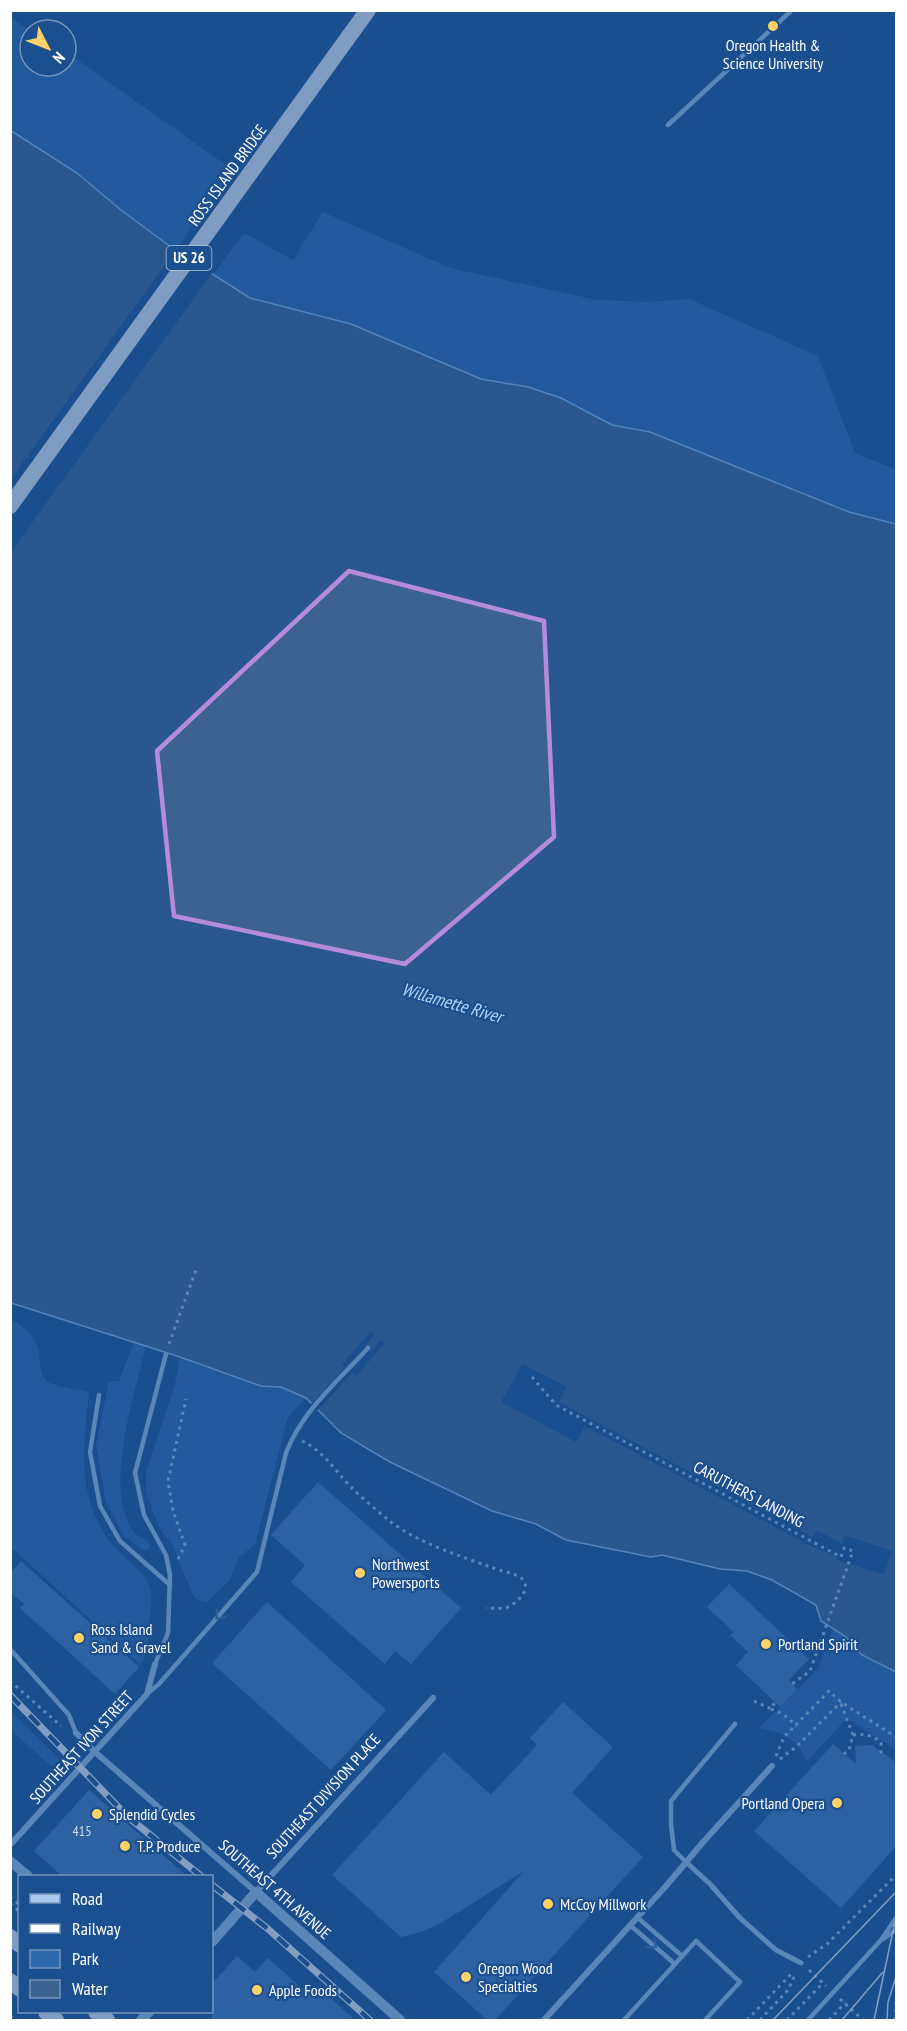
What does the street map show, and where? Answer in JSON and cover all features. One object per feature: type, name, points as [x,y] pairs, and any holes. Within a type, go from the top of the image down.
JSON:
[{"type":"highway","name":"ROSS ISLAND BRIDGE","points":[[10,506],[368,10]]},
{"type":"street","points":[[147,1694],[155,1664]]},
{"type":"street","name":"SOUTHEAST IVON STREET","points":[[10,1845],[147,1694]]},
{"type":"street","name":"SOUTHEAST DIVISION PLACE","points":[[213,1941],[433,1698]]},
{"type":"street","name":"SOUTHEAST 4TH AVENUE","points":[[76,1733],[400,2020]]},
{"type":"street","points":[[544,2020],[631,1926],[772,1766]]},
{"type":"street","points":[[10,1862],[27,1875]]},
{"type":"street","points":[[686,1862],[710,1884],[740,1918],[776,1950],[801,1963]]},
{"type":"lane","points":[[668,125],[792,10]]},
{"type":"lane","points":[[147,1694],[159,1684],[257,1572],[292,1437],[302,1421],[368,1348]]},
{"type":"lane","points":[[155,1664],[168,1633],[170,1575],[166,1555],[144,1515],[135,1473],[166,1354]]},
{"type":"lane","points":[[99,1395],[90,1452],[100,1506],[120,1541],[170,1585]]},
{"type":"lane","points":[[10,1649],[69,1715],[76,1733]]},
{"type":"lane","points":[[686,1862],[674,1850],[671,1801],[735,1724]]},
{"type":"lane","points":[[638,1918],[682,1956]]},
{"type":"lane","points":[[808,2020],[881,1940],[897,1918]]},
{"type":"lane","points":[[631,1926],[675,1964]]},
{"type":"lane","points":[[881,1940],[897,1930]]},
{"type":"lane","points":[[624,2020],[696,1941],[740,1982],[705,2020]]},
{"type":"path","points":[[166,1354],[196,1270]]},
{"type":"path","name":"CARUTHERS LANDING","points":[[532,1377],[556,1405],[841,1557],[844,1548],[853,1551],[810,1671],[792,1684]]},
{"type":"path","points":[[170,1575],[185,1545],[173,1511],[168,1481],[186,1399]]},
{"type":"path","points":[[292,1437],[309,1444],[321,1453],[352,1488],[391,1522],[410,1534],[492,1568],[518,1575],[523,1579],[525,1592],[521,1598],[504,1608],[486,1608]]},
{"type":"path","points":[[10,1681],[59,1725],[76,1733]]},
{"type":"path","points":[[772,1766],[784,1737],[829,1691],[841,1702],[897,1737]]},
{"type":"path","points":[[754,1701],[783,1714],[797,1726]]},
{"type":"path","points":[[771,1710],[774,1702]]},
{"type":"path","points":[[841,1702],[853,1735],[849,1750],[844,1754]]},
{"type":"path","points":[[772,1766],[796,1747],[841,1702]]},
{"type":"path","points":[[853,1735],[867,1734],[875,1738],[881,1743],[881,1756]]},
{"type":"path","points":[[747,2020],[801,1963],[827,1944],[897,1875]]},
{"type":"path","points":[[760,2020],[788,1990],[801,1963]]},
{"type":"path","points":[[787,2020],[823,1983]]},
{"type":"path","points":[[895,2020],[897,2002]]},
{"type":"path","points":[[829,2020],[845,2003]]},
{"type":"path","points":[[10,2016],[16,2020]]},
{"type":"highlighted area","points":[[349,571],[544,621],[554,837],[405,964],[174,916],[157,751]]},
{"type":"green space","points":[[10,18],[18,23],[18,78],[78,78],[78,60],[233,170],[175,250],[121,210],[77,173],[11,130]]},
{"type":"green space","points":[[323,212],[450,268],[597,300],[649,302],[689,299],[818,356],[855,453],[896,470],[896,524],[849,512],[650,432],[612,425],[561,398],[528,387],[481,379],[351,324],[250,298],[213,275],[244,233],[293,260]]},
{"type":"green space","points":[[11,1319],[26,1330],[35,1341],[42,1372],[47,1381],[89,1392],[84,1469],[89,1499],[94,1514],[108,1539],[144,1576],[150,1590],[148,1649],[140,1665],[11,1547]]},
{"type":"green space","points":[[134,1342],[146,1346],[124,1441],[121,1493],[125,1514],[134,1532],[149,1543],[149,1548],[145,1551],[123,1535],[106,1502],[96,1446],[109,1381],[119,1381]]},
{"type":"green space","points":[[180,1357],[261,1386],[281,1387],[306,1398],[288,1417],[255,1544],[238,1558],[230,1580],[207,1602],[198,1600],[193,1595],[172,1544],[162,1532],[146,1491],[146,1473],[175,1384]]},
{"type":"green space","points":[[833,1629],[845,1636],[862,1655],[896,1672],[896,1750],[847,1718],[806,1762],[799,1748],[789,1738],[759,1728],[818,1669]]},
{"type":"green space","points":[[11,1711],[59,1759],[52,1767],[11,1730]]},
{"type":"water","name":"Willamette River","points":[[10,130],[77,173],[121,210],[175,250],[250,298],[351,324],[481,379],[528,387],[561,398],[612,425],[650,432],[849,512],[896,524],[896,1672],[862,1655],[845,1636],[821,1621],[816,1605],[772,1580],[747,1571],[720,1569],[662,1555],[651,1557],[566,1540],[536,1524],[492,1511],[390,1462],[341,1433],[306,1398],[281,1387],[261,1386],[180,1357],[11,1303]]},
{"type":"pier","points":[[177,248],[213,272],[11,552],[11,479]]},
{"type":"pier","points":[[371,1331],[375,1334],[365,1346],[371,1351],[381,1340],[385,1343],[356,1376],[352,1373],[316,1412],[310,1405],[345,1367],[342,1364]]},
{"type":"pier","points":[[522,1364],[566,1386],[559,1402],[812,1537],[817,1530],[842,1544],[845,1535],[892,1551],[884,1575],[837,1560],[830,1554],[585,1426],[576,1442],[501,1402]]},
{"type":"building","name":"Northwest Powersports","points":[[318,1482],[461,1608],[411,1664],[395,1651],[385,1664],[291,1582],[305,1565],[271,1535]]},
{"type":"building","name":"Ross Island Sand & Gravel","points":[[21,1561],[139,1667],[115,1694],[20,1608],[24,1604],[10,1592],[10,1573]]},
{"type":"building","name":"Portland Spirit","points":[[729,1584],[809,1659],[789,1680],[797,1689],[780,1707],[736,1665],[748,1652],[730,1635],[734,1632],[707,1607]]},
{"type":"building","points":[[267,1602],[386,1710],[331,1770],[212,1663]]},
{"type":"building","points":[[563,1702],[613,1747],[572,1793],[643,1857],[547,1963],[551,1966],[542,1976],[538,1973],[495,2020],[487,2020],[434,1972],[524,1871],[441,1923],[421,1932],[401,1937],[332,1875],[444,1752],[491,1795],[537,1745],[530,1738]]},
{"type":"building","name":"Portland Opera","points":[[833,1744],[856,1764],[855,1746],[872,1745],[897,1763],[897,1845],[841,1908],[754,1831]]},
{"type":"building","points":[[89,1790],[186,1875],[61,1875],[34,1851]]},
{"type":"building","name":"Apple Foods","points":[[237,1956],[255,1972],[268,1958],[308,1994],[316,1985],[355,2020],[212,2020],[213,1983]]},
{"type":"tram line","points":[[773,2020],[896,1892]]},
{"type":"tram line","points":[[874,2020],[896,1917]]},
{"type":"tram line","points":[[842,2020],[883,1972]]},
{"type":"tram line","points":[[887,2020],[888,2002],[896,1977]]},
{"type":"railway","points":[[10,1695],[128,1817],[200,1875]]},
{"type":"railway","points":[[213,1886],[268,1929],[370,2020]]},
{"type":"place","name":"Oregon Health & Science University","points":[[773,26]]},
{"type":"place","name":"Northwest Powersports","points":[[360,1573]]},
{"type":"place","name":"Ross Island Sand & Gravel","points":[[79,1638]]},
{"type":"place","name":"Portland Spirit","points":[[766,1644]]},
{"type":"place","name":"Portland Opera","points":[[837,1803]]},
{"type":"place","name":"Splendid Cycles","points":[[97,1814]]},
{"type":"place","name":"T.P. Produce","points":[[125,1846]]},
{"type":"place","name":"McCoy Millwork","points":[[548,1904]]},
{"type":"place","name":"Oregon Wood Specialties","points":[[466,1977]]},
{"type":"place","name":"Apple Foods","points":[[257,1990]]}]
